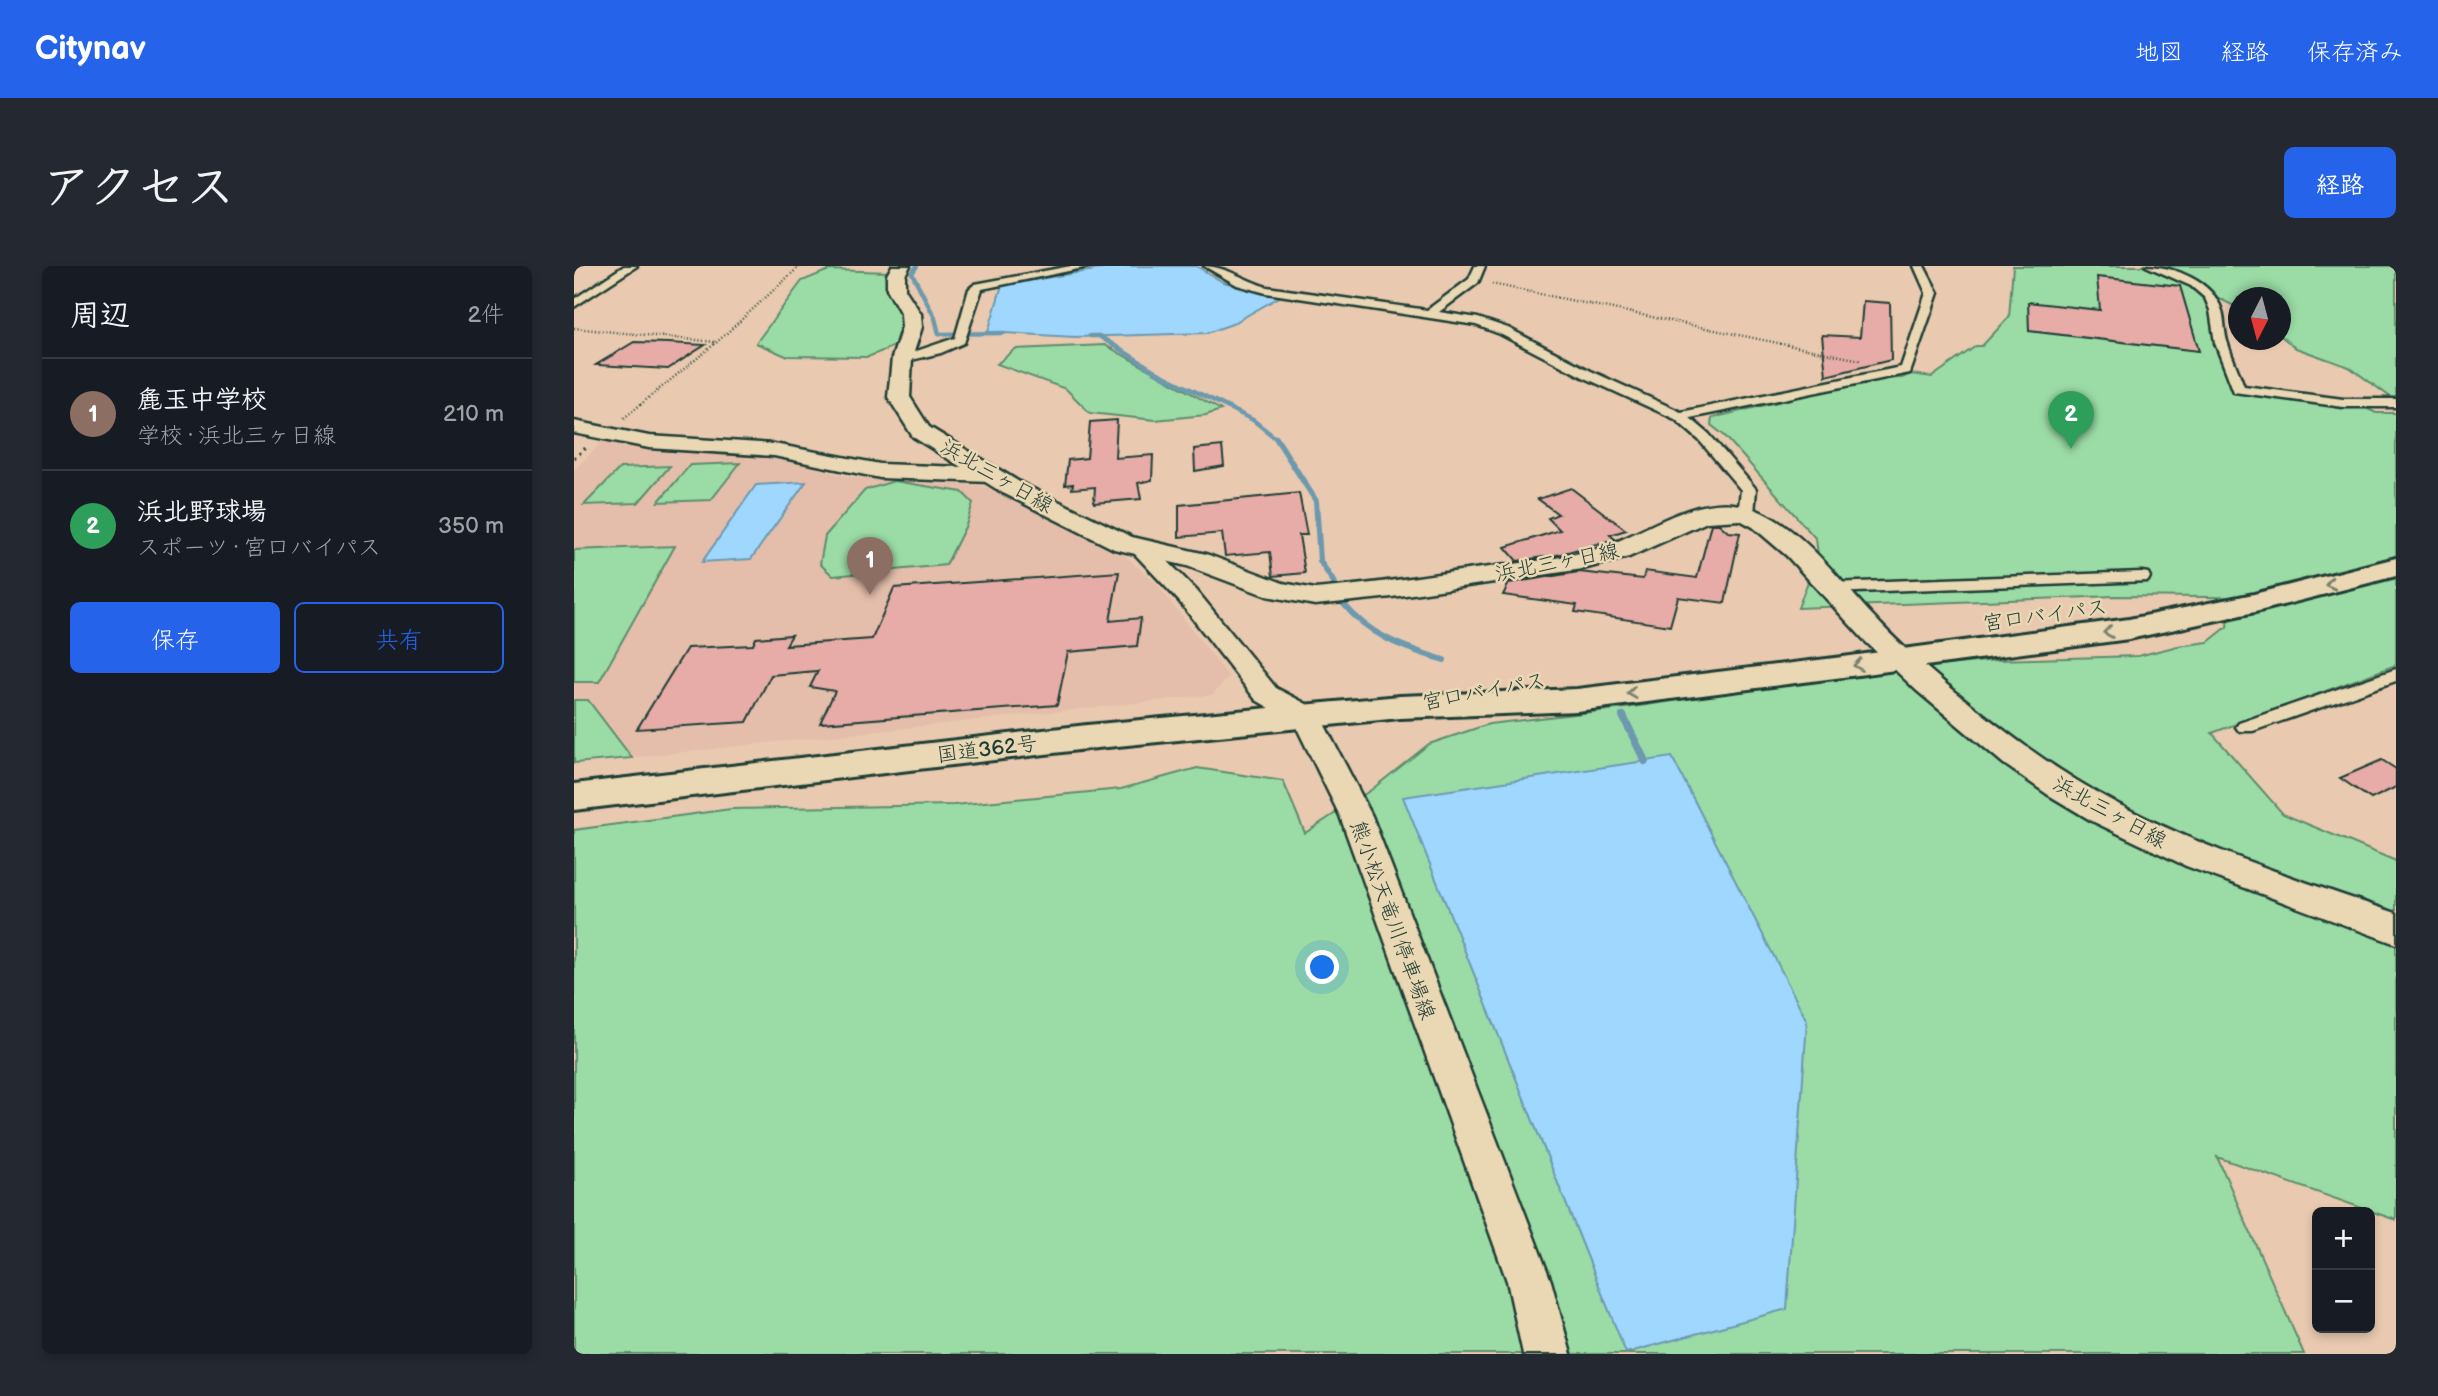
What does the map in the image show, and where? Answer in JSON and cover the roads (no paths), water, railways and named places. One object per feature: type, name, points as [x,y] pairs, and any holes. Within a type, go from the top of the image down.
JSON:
[{"type":"highway","name":"宮口バイパス","points":[[1400,707],[1577,700],[1890,649],[2175,597],[2396,543]]},
{"type":"highway","name":"宮口バイパス","points":[[1890,649],[2129,629],[2255,603],[2396,566]]},
{"type":"highway","name":"国道362号","points":[[574,797],[1087,737],[1400,707]]},
{"type":"main road","name":"浜北三ヶ日線","points":[[901,266],[896,275],[896,289],[911,314],[912,327],[902,358],[899,397],[921,432],[990,475],[1123,543],[1196,560],[1293,594],[1328,596],[1592,559],[1647,542],[1711,513],[1746,514],[1775,529],[1934,691],[2019,758],[2079,800],[2172,846],[2396,929]]},
{"type":"main road","points":[[574,427],[649,442],[781,451],[880,471],[990,475]]},
{"type":"main road","points":[[1142,548],[1153,563],[1188,596],[1266,694],[1306,716]]},
{"type":"main road","name":"熊小松天竜川停車場線","points":[[1306,716],[1356,816],[1529,1282],[1547,1354]]},
{"type":"street","points":[[574,304],[632,266]]},
{"type":"street","points":[[902,358],[946,347],[962,333],[975,289],[979,286],[1088,266]]},
{"type":"street","points":[[1209,266],[1241,283],[1266,290],[1478,322],[1504,331],[1587,374],[1680,416],[1704,437],[1749,489],[1746,514]]},
{"type":"street","points":[[1429,314],[1474,281],[1480,266]]},
{"type":"street","points":[[1680,416],[1906,370],[1932,293],[1919,266]]},
{"type":"street","points":[[2151,266],[2195,284],[2210,296],[2217,310],[2221,343],[2239,389],[2343,403],[2394,405]]},
{"type":"street","points":[[1830,588],[2142,577]]},
{"type":"street","points":[[2246,727],[2396,675]]},
{"type":"water","points":[[1119,266],[1196,266],[1223,282],[1281,296],[1232,324],[1207,333],[1075,337],[988,332],[1002,285]]},
{"type":"water","points":[[806,482],[751,559],[702,562],[756,485]]},
{"type":"water","points":[[1672,757],[1807,1021],[1787,1309],[1626,1353],[1403,797]]},
{"type":"waterway","points":[[917,266],[912,273],[935,318],[939,334],[1004,333]]},
{"type":"waterway","points":[[1090,336],[1099,336],[1158,373],[1253,420],[1277,439]]},
{"type":"waterway","points":[[1277,439],[1316,501],[1320,561],[1336,586]]},
{"type":"waterway","points":[[1342,602],[1364,624],[1388,639],[1444,660]]},
{"type":"waterway","points":[[1623,716],[1645,761]]},
{"type":"place","name":"浜北野球場","points":[[2071,449]]},
{"type":"place","name":"麁玉中学校","points":[[870,595]]}]
